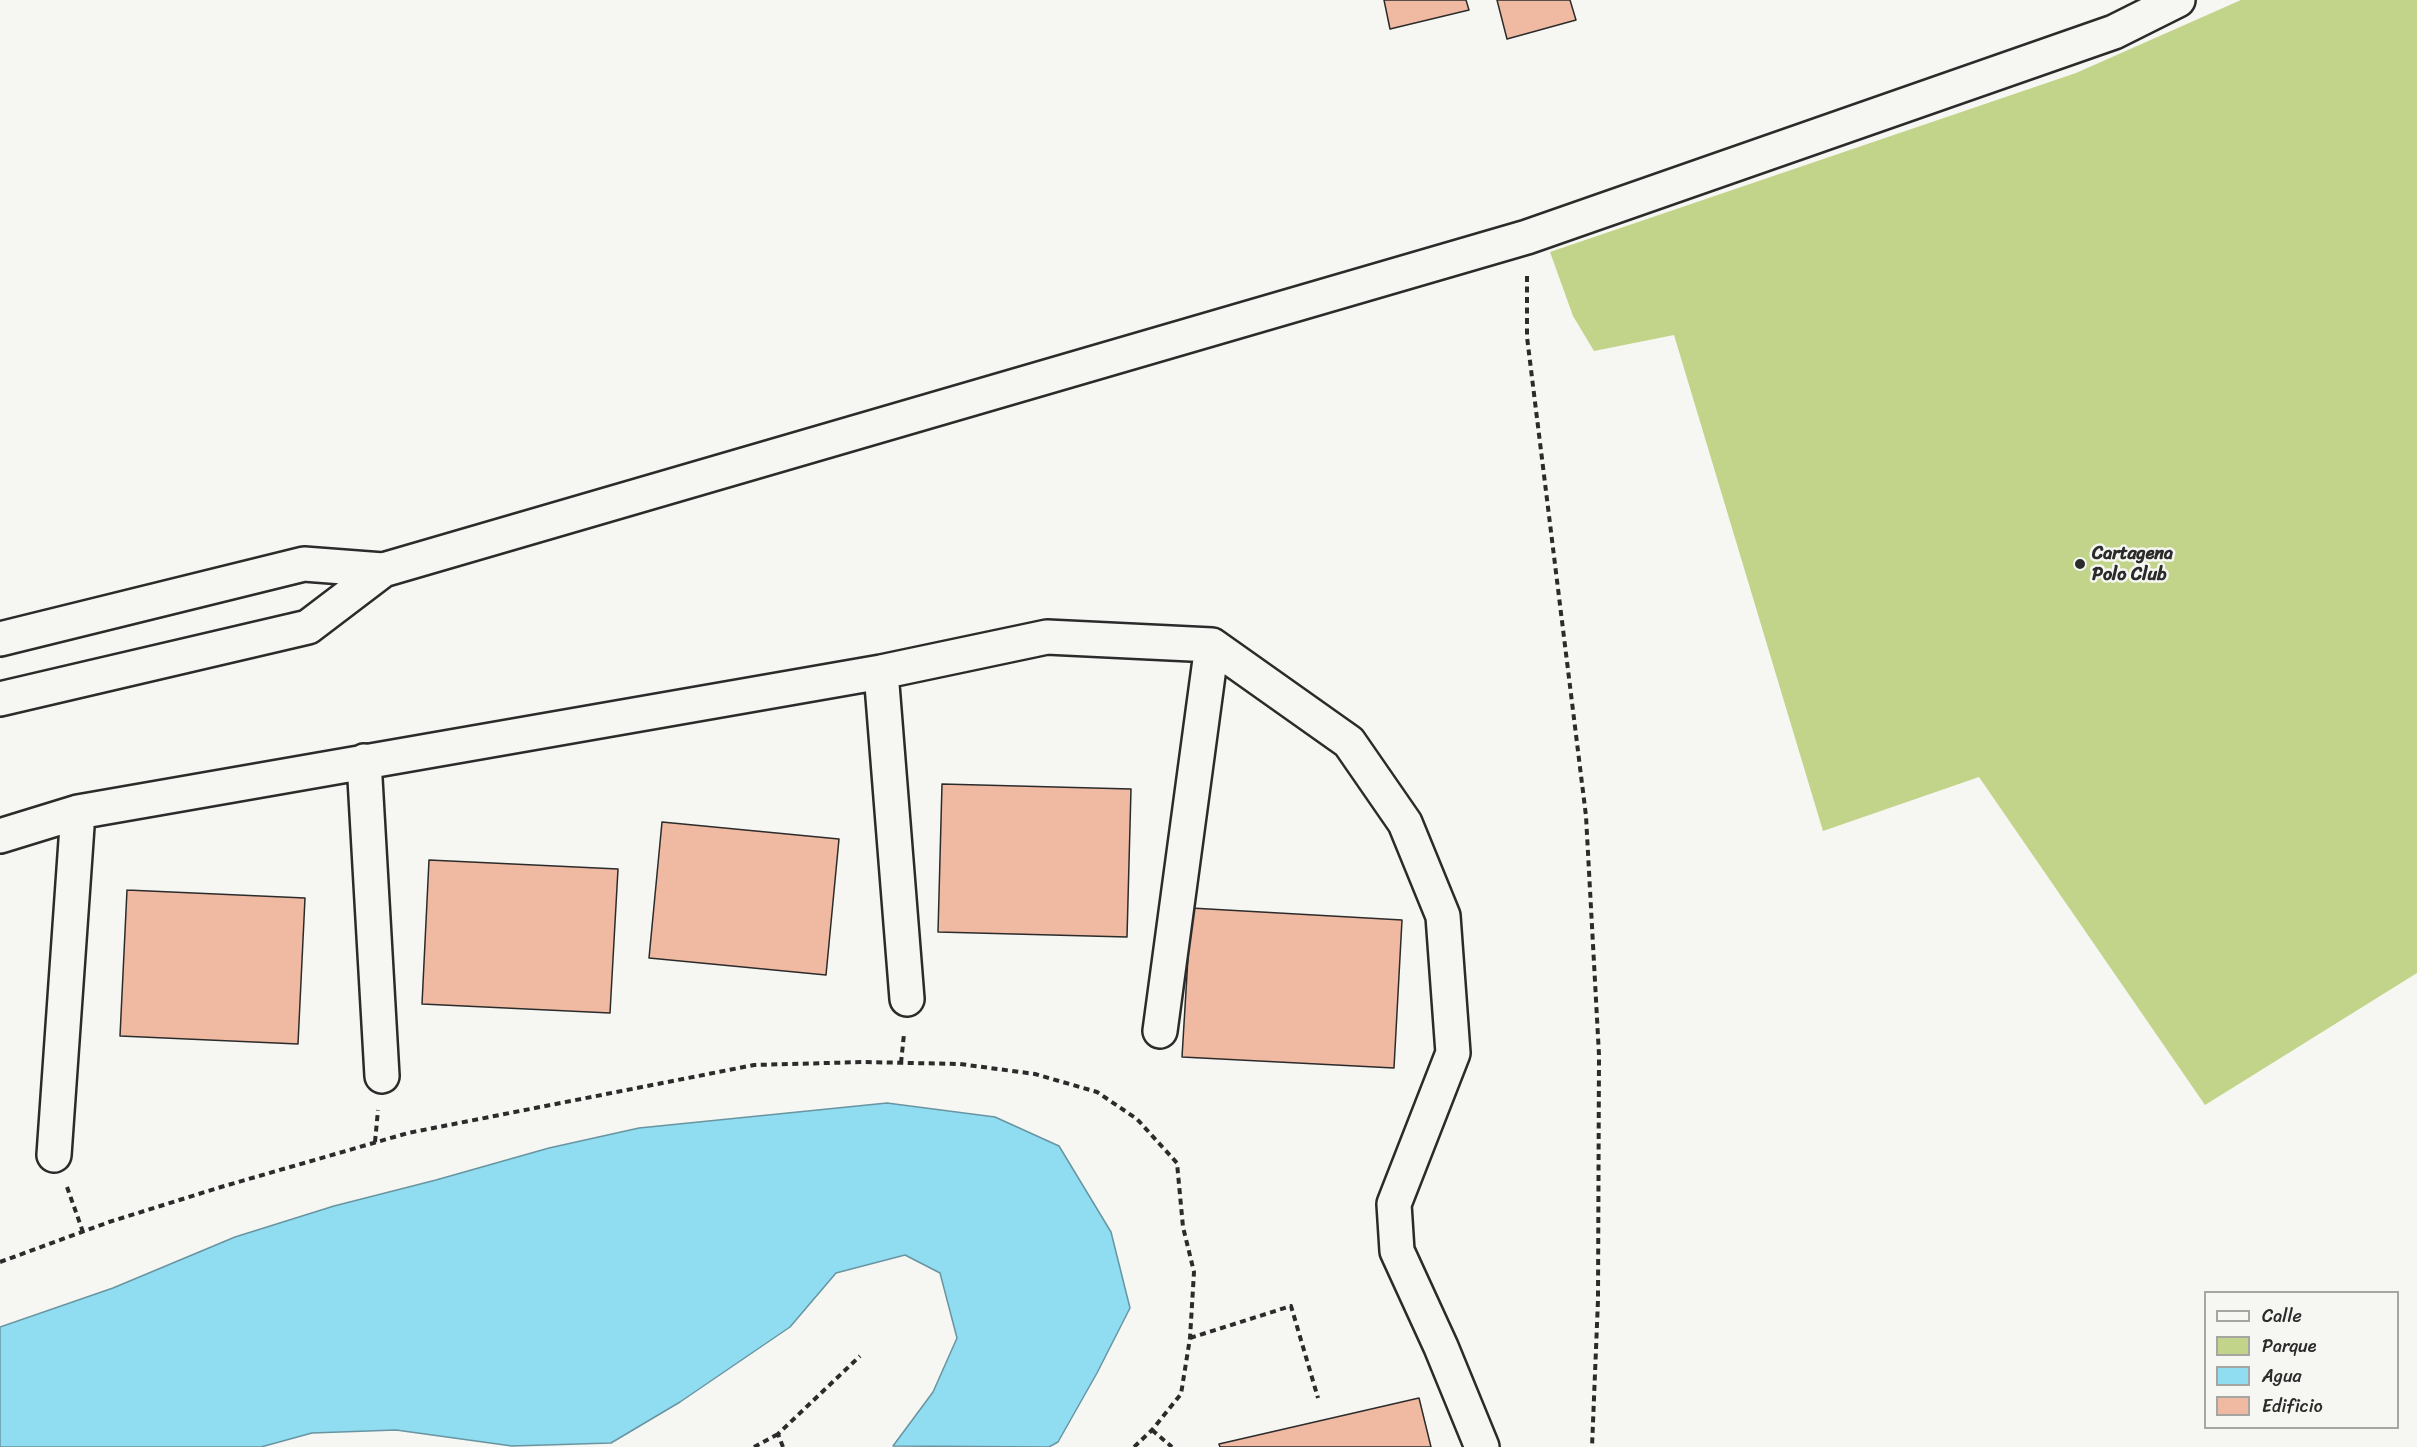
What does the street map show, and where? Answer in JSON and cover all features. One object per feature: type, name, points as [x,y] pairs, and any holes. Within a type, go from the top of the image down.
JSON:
[{"type":"street","points":[[0,639],[304,564],[383,570],[1527,237],[2114,32],[2178,0]]},
{"type":"street","points":[[0,699],[308,627],[383,570]]},
{"type":"street","points":[[0,836],[78,812],[881,672],[1047,637],[1212,645],[1349,742],[1405,823],[1443,915],[1453,1053],[1394,1204],[1397,1251],[1442,1347],[1482,1447]]},
{"type":"street","points":[[1160,1030],[1212,645]]},
{"type":"street","points":[[881,672],[907,999]]},
{"type":"street","points":[[363,761],[382,1076]]},
{"type":"street","points":[[54,1155],[78,812]]},
{"type":"path","points":[[1527,237],[1527,337],[1586,816],[1597,1021],[1598,1300],[1592,1447]]},
{"type":"path","points":[[0,1262],[221,1187],[408,1133],[754,1065],[864,1062],[960,1064],[1035,1074],[1097,1092],[1137,1119],[1177,1163],[1183,1227],[1194,1272],[1190,1338],[1181,1394],[1152,1430],[1134,1447]]},
{"type":"path","points":[[54,1155],[83,1232]]},
{"type":"path","points":[[1190,1338],[1291,1306],[1318,1398]]},
{"type":"path","points":[[754,1447],[778,1434],[860,1356]]},
{"type":"path","points":[[1152,1430],[1172,1447]]},
{"type":"path","points":[[778,1434],[783,1447]]},
{"type":"green space","name":"Cartagena Polo Club","points":[[2241,0],[2417,0],[2417,973],[2205,1105],[1979,777],[1823,831],[1674,335],[1594,351],[1573,316],[1550,252],[2076,73]]},
{"type":"water","points":[[887,1103],[995,1117],[1059,1146],[1111,1232],[1130,1308],[1058,1442],[1049,1447],[893,1446],[933,1392],[957,1338],[940,1273],[905,1255],[836,1273],[790,1327],[680,1402],[611,1443],[512,1446],[396,1430],[312,1433],[261,1447],[0,1447],[0,1327],[113,1288],[235,1237],[334,1206],[549,1148],[639,1128]]},
{"type":"building","points":[[1384,0],[1466,0],[1469,10],[1390,29]]},
{"type":"building","points":[[1497,0],[1570,0],[1576,20],[1507,39]]},
{"type":"building","points":[[942,784],[1131,789],[1127,937],[938,932]]},
{"type":"building","points":[[662,822],[839,839],[826,975],[649,958]]},
{"type":"building","points":[[429,860],[618,869],[610,1013],[422,1004]]},
{"type":"building","points":[[127,890],[305,898],[298,1044],[120,1036]]},
{"type":"building","points":[[1191,908],[1402,920],[1394,1068],[1182,1057]]},
{"type":"building","points":[[1419,1398],[1431,1447],[1220,1447],[1219,1444]]},
{"type":"place","name":"Cartagena Polo Club","points":[[2080,564]]}]
